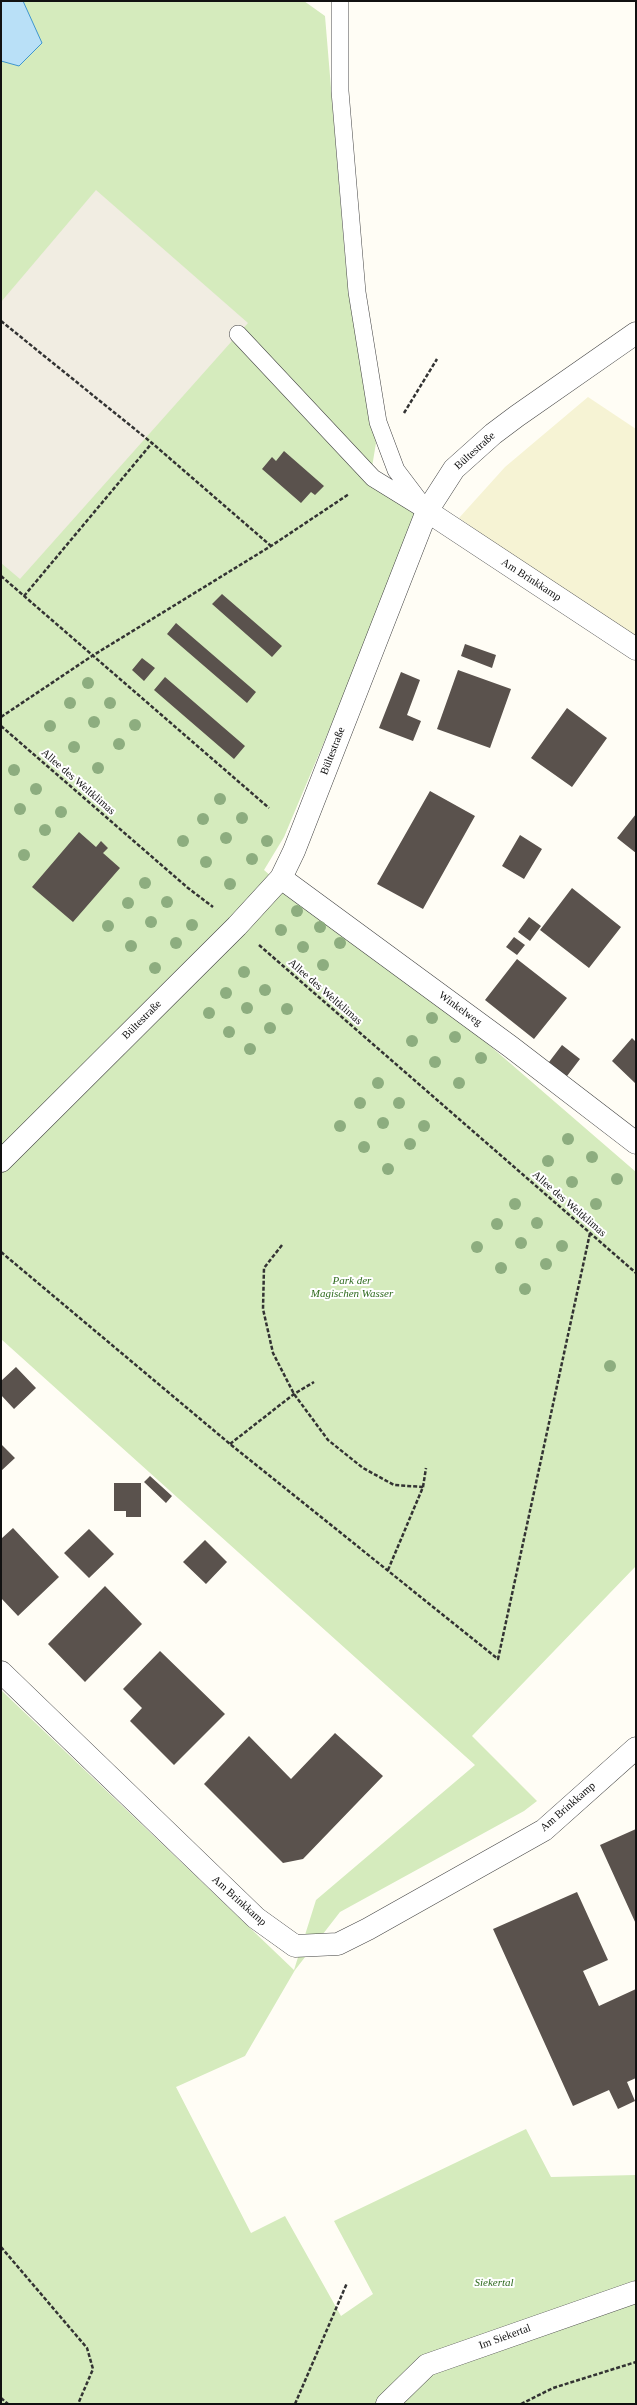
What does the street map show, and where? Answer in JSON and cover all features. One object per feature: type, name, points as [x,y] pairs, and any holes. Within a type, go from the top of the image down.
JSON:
[{"type":"street","name":"Bültestraße","points":[[1,1161],[237,926],[281,878],[294,851],[427,511],[454,469],[493,434],[636,333]]},
{"type":"street","name":"Am Brinkkamp","points":[[427,511],[636,649]]},
{"type":"street","name":"Winkelweg","points":[[281,878],[511,1047],[636,1143]]},
{"type":"street","name":"Am Brinkkamp","points":[[1,1672],[256,1918],[295,1946],[338,1944],[368,1929],[544,1830],[636,1748]]},
{"type":"street","name":"Im Siekertal","points":[[387,2404],[427,2365],[636,2292]]},
{"type":"lane","points":[[340,1],[340,91],[357,292],[378,422],[396,470],[427,511]]},
{"type":"lane","points":[[238,334],[373,478],[427,511]]},
{"type":"path","points":[[1,321],[152,443],[271,546]]},
{"type":"path","points":[[24,596],[152,443]]},
{"type":"path","points":[[1,717],[92,656],[271,546],[373,478]]},
{"type":"path","points":[[1,576],[268,808]]},
{"type":"path","name":"Allee des Weltklimas","points":[[1,726],[188,888],[237,926],[636,1273]]},
{"type":"path","points":[[1,1252],[230,1444],[498,1659],[590,1233]]},
{"type":"path","points":[[282,1245],[264,1268],[263,1309],[273,1353],[294,1394],[328,1440],[362,1468],[394,1485],[423,1487]]},
{"type":"path","points":[[230,1444],[294,1394],[314,1382]]},
{"type":"path","points":[[388,1570],[423,1487],[426,1468]]},
{"type":"path","points":[[1,2247],[87,2348],[93,2369],[78,2404]]},
{"type":"path","points":[[295,2404],[347,2283]]},
{"type":"path","points":[[521,2404],[553,2388],[636,2362]]},
{"type":"path","points":[[1,2398],[8,2404]]},
{"type":"shaded area","points":[[96,190],[248,323],[20,579],[1,563],[1,302]]},
{"type":"shaded area","points":[[588,397],[636,429],[636,643],[459,518],[505,467]]},
{"type":"green space","name":"Park der Magischen Wasser","points":[[1,1],[304,1],[325,16],[346,268],[376,443],[372,467],[423,507],[284,837],[264,870],[295,897],[452,1013],[636,1172],[636,1566],[472,1736],[537,1801],[524,1811],[340,1912],[295,1970],[245,2056],[176,2087],[251,2233],[285,2216],[341,2316],[373,2294],[334,2221],[526,2129],[551,2177],[636,2175],[636,2404],[1,2404],[1,1690],[294,1970],[316,1900],[475,1765],[1,1339]]},
{"type":"water","points":[[1,1],[23,1],[42,43],[19,66],[1,61]]},
{"type":"building","points":[[284,451],[324,486],[315,495],[311,492],[301,503],[262,469],[272,457],[276,461]]},
{"type":"building","points":[[222,594],[282,646],[272,657],[212,604]]},
{"type":"building","points":[[176,623],[256,692],[247,703],[167,634]]},
{"type":"building","points":[[465,644],[496,655],[492,668],[461,656]]},
{"type":"building","points":[[142,658],[155,668],[144,681],[132,670]]},
{"type":"building","points":[[458,670],[511,689],[490,748],[437,729]]},
{"type":"building","points":[[401,672],[420,680],[407,715],[421,721],[413,741],[379,728]]},
{"type":"building","points":[[165,677],[245,746],[234,759],[154,690]]},
{"type":"building","points":[[567,708],[607,738],[572,787],[531,758]]},
{"type":"building","points":[[430,791],[475,816],[423,909],[377,884]]},
{"type":"building","points":[[636,814],[636,853],[617,838]]},
{"type":"building","points":[[79,832],[96,847],[101,841],[108,848],[103,853],[120,868],[73,922],[32,887]]},
{"type":"building","points":[[520,835],[542,849],[524,879],[502,866]]},
{"type":"building","points":[[572,888],[621,927],[589,968],[540,930]]},
{"type":"building","points":[[529,917],[541,926],[530,941],[518,932]]},
{"type":"building","points":[[514,937],[525,945],[517,955],[506,947]]},
{"type":"building","points":[[517,959],[567,998],[534,1039],[485,1000]]},
{"type":"building","points":[[632,1038],[636,1042],[635,1083],[612,1061]]},
{"type":"building","points":[[562,1045],[580,1059],[564,1080],[546,1066]]},
{"type":"building","points":[[16,1367],[36,1388],[14,1409],[1,1395],[1,1381]]},
{"type":"building","points":[[1,1444],[15,1458],[1,1471]]},
{"type":"building","points":[[150,1476],[172,1496],[166,1503],[144,1482]]},
{"type":"building","points":[[114,1483],[141,1483],[141,1517],[126,1517],[126,1511],[114,1511]]},
{"type":"building","points":[[13,1528],[59,1577],[18,1616],[1,1598],[1,1539]]},
{"type":"building","points":[[89,1529],[114,1554],[89,1578],[64,1553]]},
{"type":"building","points":[[205,1540],[227,1562],[206,1584],[183,1562]]},
{"type":"building","points":[[105,1586],[142,1624],[85,1682],[48,1644]]},
{"type":"building","points":[[160,1651],[225,1714],[174,1765],[130,1721],[142,1708],[123,1689]]},
{"type":"building","points":[[335,1733],[383,1776],[303,1859],[283,1863],[204,1784],[249,1736],[291,1779]]},
{"type":"building","points":[[636,1829],[636,1924],[600,1845]]},
{"type":"building","points":[[577,1892],[608,1960],[583,1971],[599,2006],[636,1989],[636,2078],[627,2082],[635,2101],[618,2109],[609,2090],[573,2106],[493,1929]]},
{"type":"park label","name":"Siekertal","points":[[494,2283]]}]
